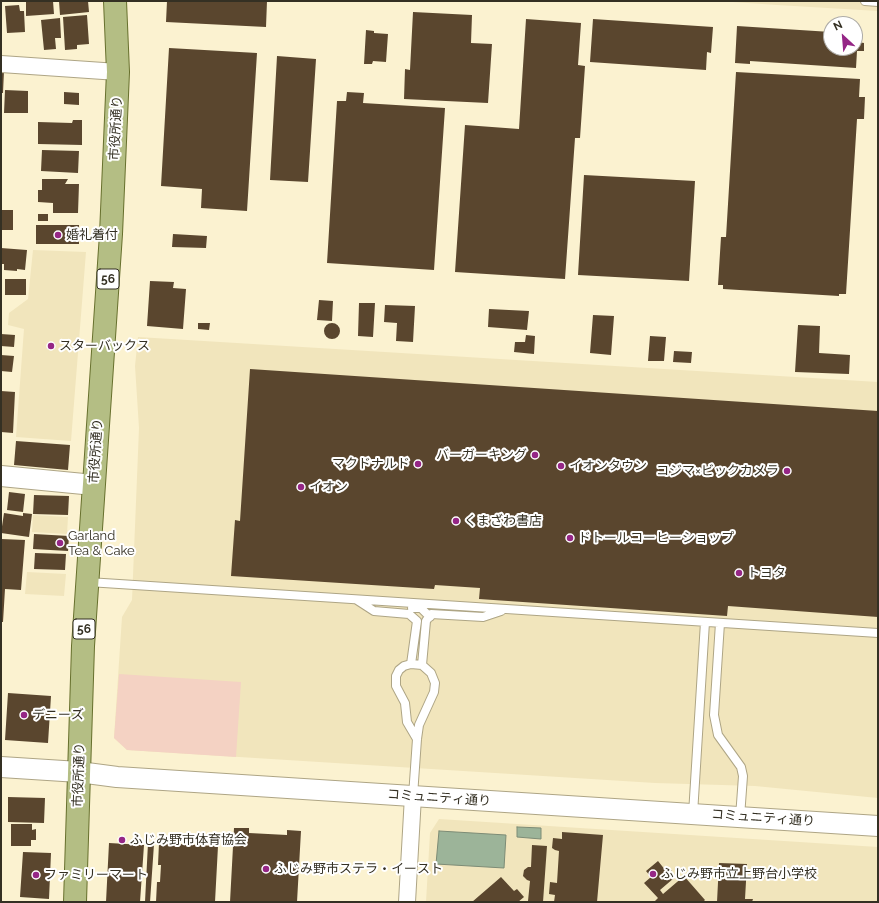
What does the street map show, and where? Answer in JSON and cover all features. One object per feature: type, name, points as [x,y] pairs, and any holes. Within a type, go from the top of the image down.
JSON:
[{"type":"main road","name":"市役所通り","points":[[75,902],[83,646],[110,234],[118,72],[115,1]]},
{"type":"street","points":[[1,64],[118,72]]},
{"type":"street","points":[[1,476],[94,485]]},
{"type":"street","name":"コミュニティ通り","points":[[1,767],[79,772],[117,777],[878,826]]},
{"type":"street","points":[[407,902],[413,796]]},
{"type":"lane","points":[[865,1],[878,2]]},
{"type":"lane","points":[[87,582],[878,633]]},
{"type":"lane","points":[[355,599],[374,611],[409,614],[417,621],[411,664]]},
{"type":"lane","points":[[374,600],[396,608],[421,608],[430,617]]},
{"type":"lane","points":[[422,665],[426,621],[432,614],[483,617],[505,609]]},
{"type":"lane","points":[[693,814],[705,622]]},
{"type":"lane","points":[[720,623],[714,715],[718,735],[741,767],[743,776],[740,817]]},
{"type":"lane","points":[[413,796],[417,739],[420,725],[434,692],[435,682],[431,673],[422,665],[411,664],[404,666],[399,670],[396,676],[396,686],[404,703],[407,722],[417,739]]},
{"type":"shaded area","points":[[718,1],[878,1],[878,11],[777,5]]},
{"type":"shaded area","points":[[33,250],[86,252],[71,441],[16,437],[24,329],[8,325],[9,313],[28,299]]},
{"type":"shaded area","points":[[138,337],[878,382],[878,798],[755,786],[655,783],[127,750],[114,738],[122,617],[132,600],[139,428],[135,366]]},
{"type":"shaded area","points":[[33,515],[68,517],[67,534],[32,532]]},
{"type":"shaded area","points":[[27,572],[66,574],[64,596],[25,594]]},
{"type":"shaded area","points":[[119,674],[241,682],[236,757],[127,750],[114,738]]},
{"type":"shaded area","name":"ふじみ野市立上野台小学校","points":[[439,819],[878,847],[878,902],[426,902],[430,833]]},
{"type":"shaded area","points":[[517,827],[541,828],[541,839],[517,837]]},
{"type":"shaded area","points":[[439,831],[506,835],[504,868],[436,864]]},
{"type":"building","points":[[26,1],[53,1],[54,14],[26,16]]},
{"type":"building","points":[[59,1],[88,1],[89,12],[60,15]]},
{"type":"building","points":[[167,1],[267,1],[266,27],[166,22]]},
{"type":"building","points":[[19,5],[20,11],[24,11],[25,32],[7,33],[5,6]]},
{"type":"building","points":[[413,12],[472,15],[471,43],[492,44],[488,103],[404,99],[405,69],[410,70]]},
{"type":"building","points":[[87,15],[89,44],[77,45],[77,49],[65,50],[63,17]]},
{"type":"building","points":[[60,18],[61,38],[55,38],[56,49],[44,50],[41,20]]},
{"type":"building","points":[[526,19],[581,23],[578,65],[585,66],[580,138],[575,138],[565,279],[455,272],[465,125],[519,129]]},
{"type":"building","points":[[593,19],[713,27],[711,53],[707,52],[706,70],[590,62]]},
{"type":"building","points":[[737,26],[823,31],[823,56],[857,56],[856,68],[750,61],[750,64],[735,63]]},
{"type":"building","points":[[366,30],[374,31],[374,33],[388,34],[386,62],[373,61],[372,64],[364,64]]},
{"type":"building","points":[[169,48],[257,53],[247,211],[201,208],[202,189],[161,186]]},
{"type":"building","points":[[277,56],[316,59],[308,182],[270,180]]},
{"type":"building","points":[[1,71],[4,71],[3,93],[1,93]]},
{"type":"building","points":[[736,72],[860,79],[859,97],[865,97],[864,119],[857,119],[846,294],[839,294],[839,296],[723,289],[723,285],[718,285],[721,237],[726,237]]},
{"type":"building","points":[[5,90],[28,91],[28,113],[4,113]]},
{"type":"building","points":[[64,92],[79,93],[79,105],[64,104]]},
{"type":"building","points":[[347,92],[364,93],[363,103],[445,108],[434,270],[327,263],[337,101],[346,101]]},
{"type":"building","points":[[73,120],[82,120],[82,145],[38,144],[38,122],[72,123]]},
{"type":"building","points":[[42,150],[79,151],[78,173],[41,171]]},
{"type":"building","points":[[584,175],[695,181],[689,281],[578,275]]},
{"type":"building","points":[[42,179],[68,179],[65,184],[79,184],[78,213],[53,213],[53,203],[38,202],[38,190],[42,190]]},
{"type":"building","points":[[1,210],[13,210],[13,230],[1,230]]},
{"type":"building","points":[[38,214],[48,214],[48,221],[38,221]]},
{"type":"building","name":"婚礼着付","points":[[36,225],[79,225],[79,244],[36,244]]},
{"type":"building","points":[[173,234],[207,236],[206,248],[172,247]]},
{"type":"building","points":[[1,248],[27,250],[25,270],[4,270],[4,264],[1,264]]},
{"type":"building","points":[[5,279],[26,279],[26,295],[5,295]]},
{"type":"building","points":[[150,281],[174,282],[173,288],[186,289],[183,329],[147,326]]},
{"type":"building","points":[[319,300],[333,301],[332,321],[317,320]]},
{"type":"building","points":[[359,303],[375,303],[373,337],[358,336]]},
{"type":"building","points":[[385,305],[415,306],[413,342],[396,341],[397,323],[384,322]]},
{"type":"building","points":[[489,309],[529,311],[527,330],[488,327]]},
{"type":"building","points":[[593,315],[614,316],[611,355],[590,353]]},
{"type":"building","points":[[198,323],[210,323],[209,330],[198,329]]},
{"type":"building","points":[[332,323],[338,325],[340,331],[338,337],[332,339],[326,337],[324,331],[326,325]]},
{"type":"building","points":[[798,325],[820,326],[819,353],[850,355],[849,374],[795,372]]},
{"type":"building","points":[[1,334],[15,335],[14,347],[1,346]]},
{"type":"building","points":[[526,335],[535,336],[534,354],[514,352],[515,342],[525,342]]},
{"type":"building","points":[[650,336],[666,337],[664,361],[648,361]]},
{"type":"building","points":[[674,351],[692,352],[691,363],[673,362]]},
{"type":"building","points":[[1,355],[14,356],[12,372],[1,371]]},
{"type":"building","name":"イオンタウン","points":[[250,369],[878,411],[878,617],[728,606],[727,616],[479,599],[480,588],[435,585],[434,589],[231,576],[235,520],[240,521]]},
{"type":"building","points":[[1,391],[15,392],[13,433],[1,432]]},
{"type":"building","points":[[16,441],[70,445],[68,470],[14,465]]},
{"type":"building","points":[[9,492],[25,494],[23,512],[7,510]]},
{"type":"building","points":[[34,495],[69,496],[68,515],[33,514]]},
{"type":"building","points":[[4,513],[23,516],[23,513],[32,514],[29,537],[1,533]]},
{"type":"building","points":[[34,534],[69,536],[68,551],[33,549]]},
{"type":"building","points":[[1,539],[25,540],[21,590],[5,589],[3,622],[1,622]]},
{"type":"building","points":[[35,553],[66,554],[65,570],[34,569]]},
{"type":"building","points":[[8,693],[51,696],[48,743],[5,740]]},
{"type":"building","points":[[8,797],[45,798],[44,823],[8,822]]},
{"type":"building","points":[[11,824],[32,824],[32,830],[36,829],[36,840],[31,840],[31,846],[11,846]]},
{"type":"building","name":"ふじみ野市ステラ・イースト","points":[[234,828],[249,828],[249,833],[287,835],[287,830],[301,831],[297,902],[230,902]]},
{"type":"building","points":[[562,832],[603,835],[597,902],[554,902],[555,895],[549,894],[550,882],[557,883],[559,851],[552,848],[553,838],[562,839]]},
{"type":"building","points":[[109,843],[144,845],[140,902],[106,902]]},
{"type":"building","points":[[148,843],[154,844],[150,902],[145,902]]},
{"type":"building","points":[[159,843],[218,846],[215,902],[156,902],[157,882],[160,882],[161,865],[158,865]]},
{"type":"building","points":[[532,845],[547,846],[543,902],[528,901],[530,881],[523,876],[524,870],[531,867]]},
{"type":"building","name":"ファミリーマート","points":[[23,852],[51,853],[49,899],[20,897]]},
{"type":"building","points":[[658,861],[666,871],[669,868],[672,871],[670,873],[674,878],[660,890],[663,894],[684,876],[705,900],[703,902],[654,902],[658,898],[644,883],[651,877],[646,871]]},
{"type":"building","points":[[719,863],[747,864],[745,899],[753,899],[752,902],[717,902]]},
{"type":"building","points":[[501,877],[514,891],[517,889],[524,897],[518,902],[472,902]]},
{"type":"place","name":"婚礼着付","points":[[58,235]]},
{"type":"place","name":"スターバックス","points":[[51,346]]},
{"type":"place","name":"バーガーキング","points":[[535,455]]},
{"type":"place","name":"マクドナルド","points":[[418,464]]},
{"type":"place","name":"イオンタウン","points":[[561,466]]},
{"type":"place","name":"コジマ×ビックカメラ","points":[[787,471]]},
{"type":"place","name":"イオン","points":[[301,487]]},
{"type":"place","name":"くまざわ書店","points":[[456,521]]},
{"type":"place","name":"ドトールコーヒーショップ","points":[[570,538]]},
{"type":"place","name":"Garland Tea & Cake","points":[[60,543]]},
{"type":"place","name":"トヨタ","points":[[739,573]]},
{"type":"place","name":"デニーズ","points":[[24,715]]},
{"type":"place","name":"ふじみ野市体育協会","points":[[122,840]]},
{"type":"place","name":"ふじみ野市ステラ・イースト","points":[[266,869]]},
{"type":"place","name":"ふじみ野市立上野台小学校","points":[[653,874]]},
{"type":"place","name":"ファミリーマート","points":[[36,875]]}]
